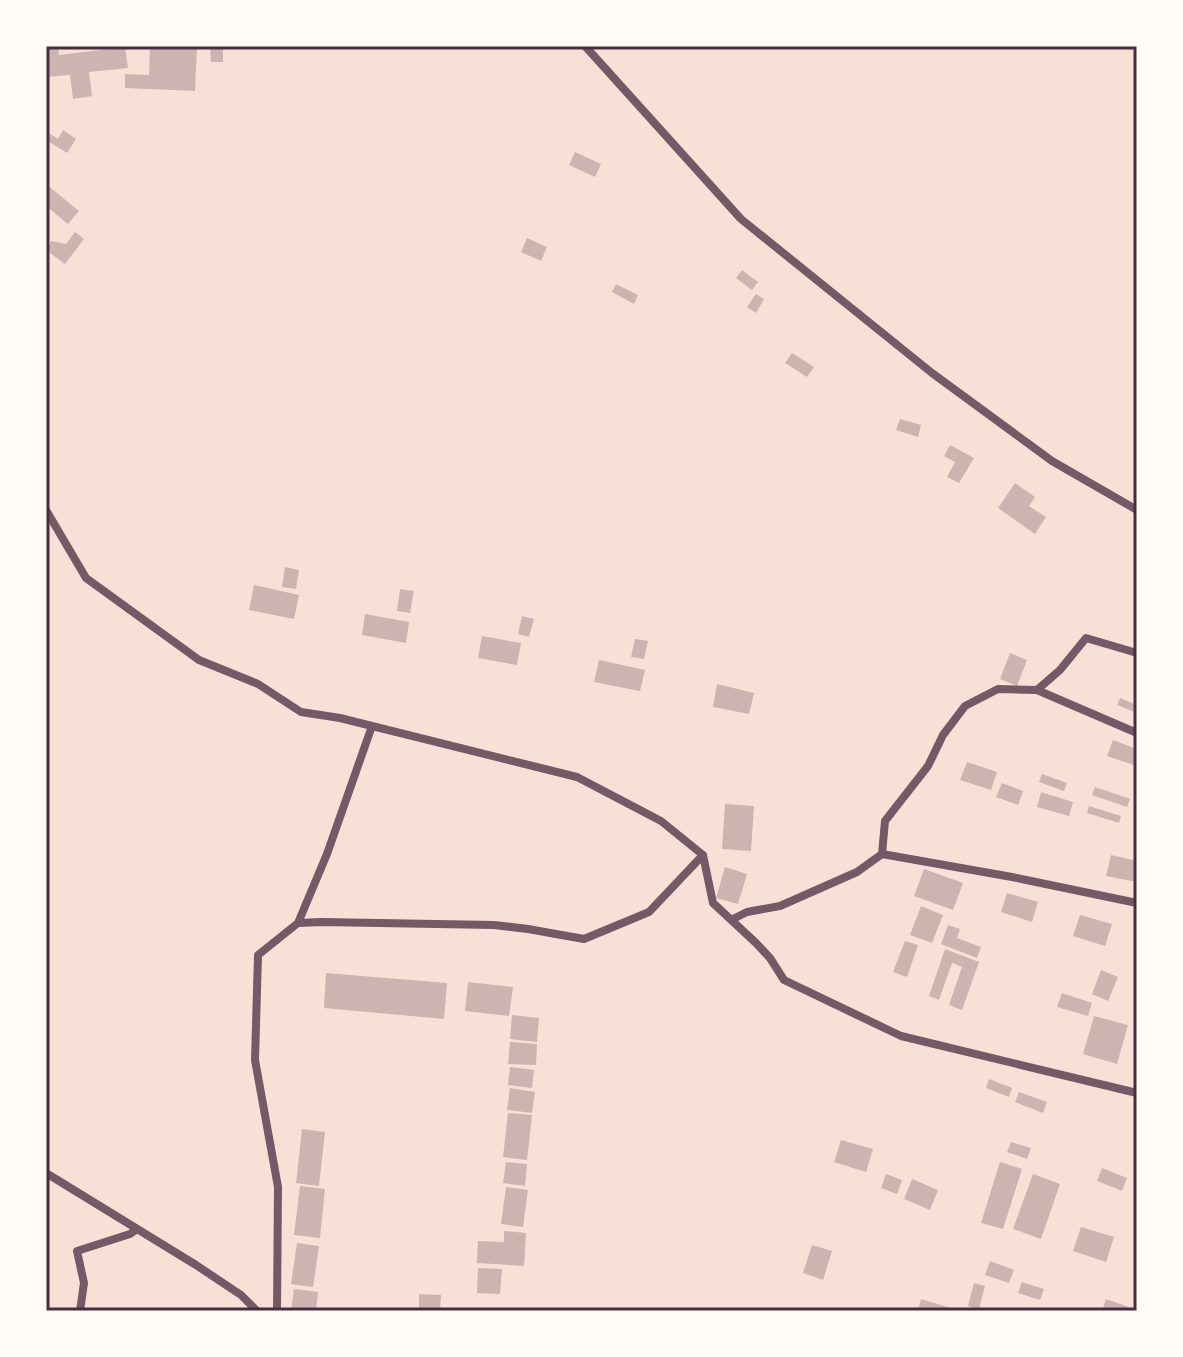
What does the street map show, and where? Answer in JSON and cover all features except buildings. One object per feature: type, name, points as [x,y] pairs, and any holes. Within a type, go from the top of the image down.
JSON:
[{"type":"street","points":[[585,46],[741,219],[944,382],[1052,461],[1137,510]]},
{"type":"street","points":[[46,510],[86,578],[199,660],[258,684],[301,712],[340,718],[577,777],[661,821],[703,855],[713,903],[770,958],[784,980],[901,1036],[1137,1093]]},
{"type":"street","points":[[1037,690],[1060,670],[1086,638],[1137,653]]},
{"type":"street","points":[[882,854],[885,821],[928,766],[943,735],[965,706],[998,689],[1037,690],[1137,733]]},
{"type":"street","points":[[277,1311],[278,1187],[255,1060],[258,955],[298,923],[327,854],[372,726]]},
{"type":"street","points":[[731,920],[747,912],[780,906],[857,872],[882,854],[1137,903]]},
{"type":"street","points":[[298,923],[494,925],[584,939],[649,912],[703,855]]},
{"type":"street","points":[[46,1173],[196,1265],[241,1295],[257,1311]]},
{"type":"street","points":[[80,1311],[84,1283],[77,1251],[137,1229]]}]
